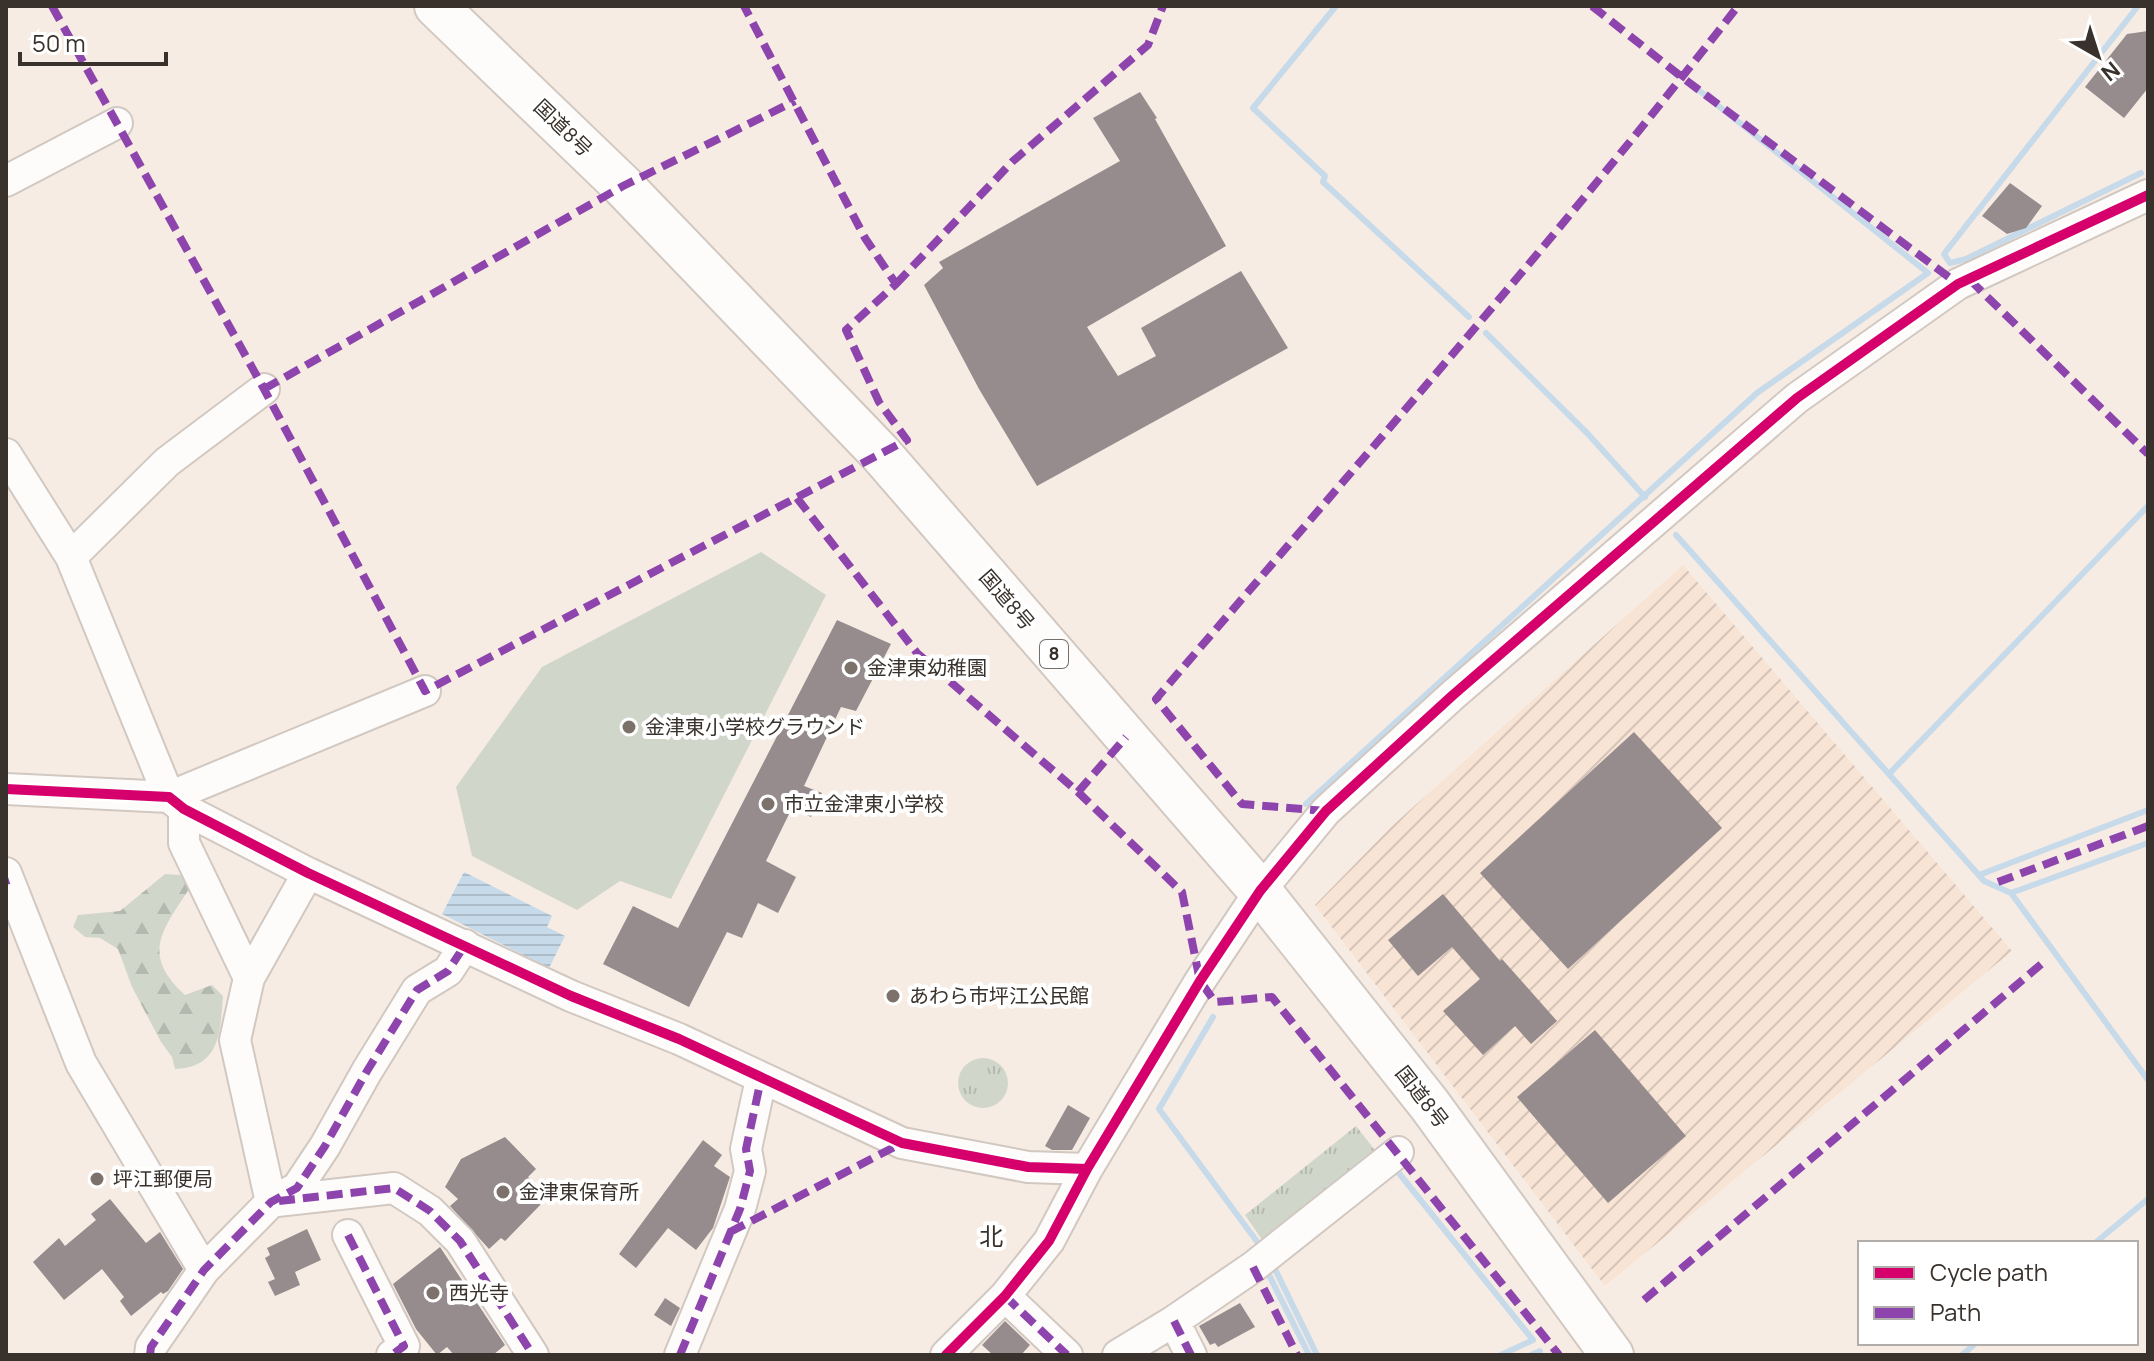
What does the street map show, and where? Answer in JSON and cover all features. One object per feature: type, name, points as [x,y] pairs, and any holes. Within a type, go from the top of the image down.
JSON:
[{"type":"highway","name":"国道8号","points":[[436,6],[623,186],[880,453],[1260,891],[1429,1104],[1612,1355]]},
{"type":"street","points":[[6,181],[117,123]]},
{"type":"street","points":[[946,1355],[1005,1296],[1049,1241],[1087,1169],[1200,981],[1260,891],[1337,801],[1453,695],[1797,398],[1958,284],[2148,195]]},
{"type":"street","points":[[71,557],[167,462],[264,389]]},
{"type":"street","points":[[6,454],[71,557],[176,803],[184,843],[249,978]]},
{"type":"street","points":[[176,803],[425,691]]},
{"type":"street","points":[[6,789],[176,803],[308,873],[571,996],[679,1039],[902,1143],[1028,1167],[1087,1169]]},
{"type":"street","points":[[6,873],[81,1063],[204,1270]]},
{"type":"street","points":[[271,1202],[235,1040],[249,978],[308,873]]},
{"type":"street","points":[[150,1355],[151,1347],[204,1270],[271,1202],[297,1188],[417,990],[448,971],[465,945]]},
{"type":"street","points":[[680,1355],[740,1209],[750,1171],[746,1149],[761,1079]]},
{"type":"street","points":[[1118,1355],[1253,1267],[1398,1152]]},
{"type":"street","points":[[271,1202],[394,1188],[430,1211],[460,1241],[526,1353]]},
{"type":"street","points":[[348,1235],[404,1346],[392,1355]]},
{"type":"street","points":[[1005,1296],[1067,1355]]},
{"type":"street","points":[[1174,1321],[1191,1355]]},
{"type":"shaded area","points":[[1683,565],[2012,951],[1605,1286],[1315,905],[1391,827]]},
{"type":"green space","name":"金津東小学校グラウンド","points":[[761,552],[826,595],[671,899],[620,881],[577,910],[472,856],[456,787],[542,667]]},
{"type":"green space","points":[[165,874],[181,875],[189,889],[160,942],[163,967],[185,995],[212,985],[223,996],[219,1034],[210,1055],[190,1067],[175,1069],[172,1057],[132,987],[118,949],[100,938],[85,937],[73,927],[78,915],[120,911]]},
{"type":"green space","points":[[983,1058],[1001,1065],[1008,1083],[1001,1101],[983,1108],[965,1101],[958,1083],[965,1065]]},
{"type":"green space","points":[[1356,1126],[1378,1154],[1265,1244],[1245,1215]]},
{"type":"water","points":[[464,872],[552,916],[547,927],[565,936],[549,968],[442,914]]},
{"type":"building","points":[[2148,31],[2148,88],[2124,118],[2085,87],[2127,34]]},
{"type":"building","points":[[1140,92],[1226,246],[1087,327],[1118,376],[1156,356],[1141,328],[1241,271],[1288,348],[1037,486],[979,389],[924,285],[943,268],[939,262],[1120,161],[1093,118]]},
{"type":"building","points":[[2010,183],[2042,206],[2026,228],[2007,234],[1982,216]]},
{"type":"building","points":[[837,620],[891,644],[856,711],[841,707],[804,786],[822,793],[811,817],[792,808],[766,861],[796,877],[778,913],[758,903],[742,938],[727,932],[689,1007],[603,964],[633,906],[678,928]]},
{"type":"building","points":[[1634,732],[1722,828],[1568,969],[1480,873]]},
{"type":"building","points":[[1443,894],[1557,1021],[1531,1044],[1515,1026],[1483,1055],[1443,1011],[1480,979],[1452,947],[1418,976],[1388,940]]},
{"type":"building","points":[[1595,1030],[1686,1136],[1608,1203],[1517,1097]]},
{"type":"building","points":[[1068,1105],[1090,1118],[1072,1150],[1052,1150],[1045,1146]]},
{"type":"building","points":[[505,1137],[536,1169],[528,1177],[548,1197],[505,1241],[501,1238],[489,1249],[450,1206],[458,1199],[445,1187],[461,1159]]},
{"type":"building","points":[[703,1140],[722,1155],[714,1166],[730,1177],[713,1228],[696,1250],[668,1228],[636,1268],[619,1254]]},
{"type":"building","points":[[110,1199],[146,1243],[160,1232],[183,1269],[168,1291],[161,1292],[131,1316],[120,1301],[124,1297],[102,1269],[64,1300],[33,1262],[59,1238],[65,1246],[96,1220],[91,1214]]},
{"type":"building","points":[[307,1229],[321,1260],[295,1272],[300,1285],[275,1296],[268,1282],[275,1279],[265,1258],[270,1255],[267,1248]]},
{"type":"building","points":[[440,1247],[505,1345],[493,1355],[454,1355],[447,1347],[437,1355],[416,1329],[393,1284]]},
{"type":"building","points":[[665,1298],[680,1308],[671,1326],[654,1315]]},
{"type":"building","points":[[1240,1303],[1255,1327],[1218,1347],[1215,1343],[1210,1345],[1199,1326]]},
{"type":"building","points":[[1005,1321],[1030,1345],[1021,1355],[993,1355],[982,1345]]},
{"type":"waterway","points":[[1336,6],[1253,108],[1325,176],[1323,182],[1469,317]]},
{"type":"waterway","points":[[2138,6],[1944,254],[1950,263],[1966,259],[2141,173]]},
{"type":"waterway","points":[[1306,804],[1757,393],[1928,273],[1691,84]]},
{"type":"waterway","points":[[1486,333],[1588,434],[1645,497]]},
{"type":"waterway","points":[[1889,774],[2148,506]]},
{"type":"waterway","points":[[1676,535],[1984,881],[2011,893]]},
{"type":"waterway","points":[[1979,875],[2148,810]]},
{"type":"waterway","points":[[2148,843],[2011,893],[2148,1080]]},
{"type":"waterway","points":[[1213,1017],[1159,1109],[1261,1247]]},
{"type":"waterway","points":[[1394,1167],[1533,1340],[1501,1355]]},
{"type":"waterway","points":[[2097,1241],[2148,1199]]},
{"type":"waterway","points":[[1273,1265],[1317,1355]]},
{"type":"waterway","points":[[1266,1269],[1309,1355]]},
{"type":"waterway","points":[[1962,1355],[1974,1345]]},
{"type":"waterway","points":[[1531,1355],[1540,1351]]},
{"type":"marked path","points":[[52,6],[264,389],[425,691],[907,440],[879,402],[846,330],[896,284],[865,238],[744,6]]},
{"type":"marked path","points":[[896,284],[1013,161],[1148,45],[1163,6]]},
{"type":"marked path","points":[[1592,6],[1958,284]]},
{"type":"marked path","points":[[1326,811],[1242,804],[1156,699],[1524,269],[1738,6]]},
{"type":"marked path","points":[[264,389],[623,186],[795,101]]},
{"type":"marked path","points":[[1970,280],[2148,454]]},
{"type":"marked path","points":[[797,498],[917,653],[1078,792],[1182,892],[1200,981],[1215,1002],[1272,997],[1559,1355]]},
{"type":"marked path","points":[[1078,792],[1126,737]]},
{"type":"marked path","points":[[1998,882],[2148,826]]},
{"type":"marked path","points":[[150,1355],[151,1347],[204,1270],[271,1202],[297,1188],[417,990],[448,971],[465,945]]},
{"type":"marked path","points":[[1644,1300],[2045,961]]},
{"type":"marked path","points":[[680,1355],[740,1209],[750,1171],[746,1149],[761,1079]]},
{"type":"marked path","points":[[730,1232],[902,1143]]},
{"type":"marked path","points":[[279,1201],[394,1188],[430,1211],[460,1241],[533,1355]]},
{"type":"marked path","points":[[348,1235],[404,1346],[392,1355]]},
{"type":"marked path","points":[[1253,1267],[1297,1355]]},
{"type":"marked path","points":[[1005,1296],[1067,1355]]},
{"type":"marked path","points":[[1174,1321],[1191,1355]]},
{"type":"cycle path","points":[[946,1355],[1005,1296],[1049,1241],[1087,1169],[1200,981],[1260,891],[1326,811],[1453,695],[1797,398],[1958,284],[2148,195]]},
{"type":"cycle path","points":[[6,789],[169,797],[184,809],[308,873],[571,996],[679,1039],[902,1143],[1028,1167],[1087,1169]]},
{"type":"place","name":"金津東幼稚園","points":[[851,668]]},
{"type":"place","name":"金津東小学校グラウンド","points":[[629,727]]},
{"type":"place","name":"市立金津東小学校","points":[[768,804]]},
{"type":"place","name":"あわら市坪江公民館","points":[[893,996]]},
{"type":"place","name":"坪江郵便局","points":[[97,1179]]},
{"type":"place","name":"金津東保育所","points":[[503,1192]]},
{"type":"place","name":"西光寺","points":[[433,1293]]},
{"type":"district","name":"北","points":[[991,1237]]}]
